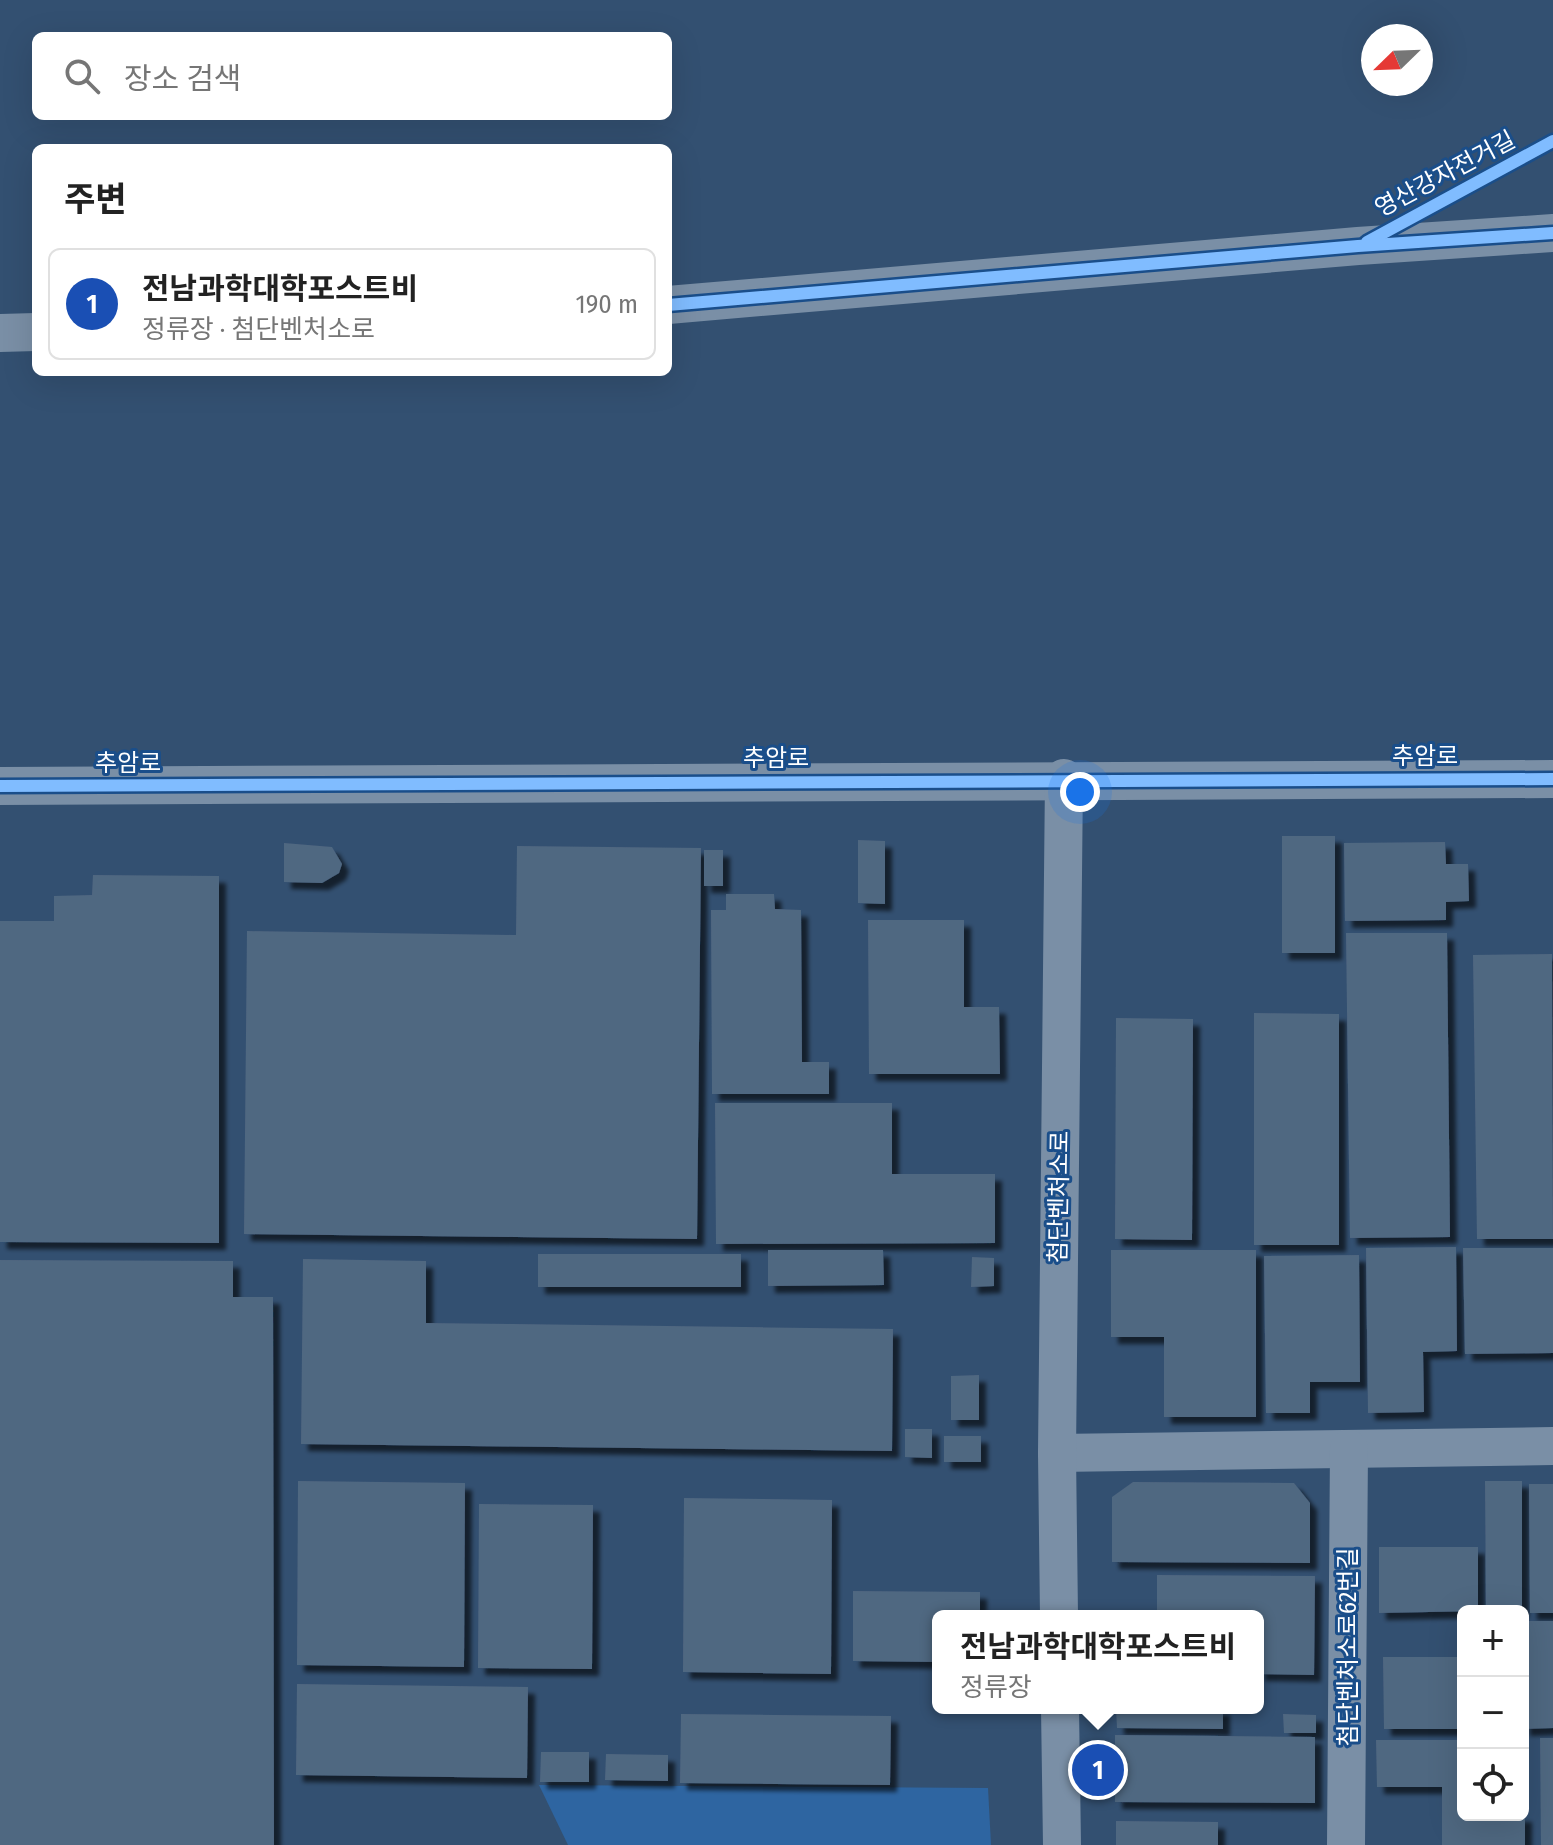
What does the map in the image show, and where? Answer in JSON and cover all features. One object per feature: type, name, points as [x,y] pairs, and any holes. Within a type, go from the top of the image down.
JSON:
[{"type":"street","points":[[672,305],[1358,246],[1553,233]]},
{"type":"street","points":[[0,333],[32,332]]},
{"type":"street","name":"추암로","points":[[0,786],[1064,778],[1553,779]]},
{"type":"street","name":"첨단벤처소로","points":[[1059,1610],[1057,1453],[1064,778]]},
{"type":"street","points":[[1057,1453],[1553,1446]]},
{"type":"street","name":"첨단벤처소로62번길","points":[[1346,1845],[1349,1449]]},
{"type":"street","points":[[1060,1714],[1062,1845]]},
{"type":"shaded area","points":[[539,1785],[988,1788],[991,1845],[568,1845]]},
{"type":"building","points":[[1282,836],[1335,836],[1335,953],[1282,953]]},
{"type":"building","points":[[858,840],[885,841],[885,904],[858,903]]},
{"type":"building","points":[[1445,842],[1446,864],[1468,864],[1469,901],[1446,902],[1446,920],[1345,921],[1344,843]]},
{"type":"building","points":[[284,843],[332,847],[342,864],[339,873],[322,883],[284,882]]},
{"type":"building","points":[[517,846],[701,848],[697,1239],[244,1234],[247,931],[516,935]]},
{"type":"building","points":[[704,850],[723,850],[723,886],[704,886]]},
{"type":"building","points":[[93,875],[219,876],[219,1243],[0,1242],[0,921],[54,921],[54,896],[92,895]]},
{"type":"building","points":[[726,894],[774,894],[775,909],[801,910],[802,1062],[829,1062],[829,1094],[712,1094],[711,910],[726,910]]},
{"type":"building","points":[[868,920],[964,920],[964,1007],[999,1007],[1000,1074],[869,1074]]},
{"type":"building","points":[[1346,933],[1447,933],[1450,1237],[1350,1238]]},
{"type":"building","points":[[1552,954],[1553,1239],[1477,1239],[1473,955]]},
{"type":"building","points":[[1254,1013],[1339,1014],[1339,1245],[1254,1245]]},
{"type":"building","points":[[1116,1018],[1193,1019],[1192,1240],[1115,1239]]},
{"type":"building","points":[[715,1103],[892,1103],[892,1174],[995,1174],[995,1243],[716,1244]]},
{"type":"building","points":[[1456,1247],[1457,1351],[1423,1352],[1424,1412],[1368,1413],[1366,1248]]},
{"type":"building","points":[[1463,1248],[1553,1248],[1553,1353],[1465,1354]]},
{"type":"building","points":[[768,1250],[883,1250],[884,1285],[768,1286]]},
{"type":"building","points":[[1111,1250],[1256,1250],[1256,1417],[1164,1417],[1164,1337],[1111,1337]]},
{"type":"building","points":[[538,1254],[741,1254],[741,1287],[538,1287]]},
{"type":"building","points":[[1359,1255],[1360,1382],[1310,1382],[1310,1413],[1266,1413],[1264,1256]]},
{"type":"building","points":[[972,1257],[994,1258],[994,1286],[971,1287]]},
{"type":"building","points":[[303,1259],[426,1261],[426,1323],[893,1329],[892,1451],[301,1444]]},
{"type":"building","points":[[0,1260],[233,1261],[233,1297],[273,1297],[274,1845],[0,1845]]},
{"type":"building","points":[[979,1375],[979,1420],[951,1420],[951,1376]]},
{"type":"building","points":[[905,1429],[932,1429],[932,1458],[905,1457]]},
{"type":"building","points":[[944,1436],[981,1436],[981,1462],[944,1462]]},
{"type":"building","points":[[298,1481],[465,1483],[464,1667],[297,1665]]},
{"type":"building","points":[[1485,1481],[1522,1481],[1522,1605],[1486,1605]]},
{"type":"building","points":[[1133,1482],[1294,1483],[1310,1503],[1310,1563],[1112,1562],[1112,1497]]},
{"type":"building","points":[[1529,1484],[1553,1484],[1553,1613],[1530,1613]]},
{"type":"building","points":[[684,1498],[832,1500],[831,1674],[683,1672]]},
{"type":"building","points":[[479,1504],[593,1505],[592,1669],[478,1668]]},
{"type":"building","points":[[1379,1547],[1478,1547],[1478,1605],[1457,1605],[1457,1611],[1379,1613]]},
{"type":"building","points":[[1157,1575],[1315,1576],[1314,1675],[1264,1674],[1264,1610],[1157,1610]]},
{"type":"building","points":[[853,1591],[980,1592],[980,1610],[932,1610],[932,1662],[853,1661]]},
{"type":"building","points":[[1529,1621],[1553,1621],[1553,1728],[1529,1729]]},
{"type":"building","points":[[1383,1657],[1457,1657],[1457,1729],[1384,1729]]},
{"type":"building","points":[[297,1684],[528,1687],[527,1778],[296,1775]]},
{"type":"building","points":[[681,1714],[891,1716],[890,1785],[680,1783]]},
{"type":"building","points":[[1116,1714],[1223,1714],[1223,1729],[1117,1728]]},
{"type":"building","points":[[1283,1714],[1316,1715],[1316,1733],[1284,1733]]},
{"type":"building","points":[[1115,1735],[1315,1737],[1315,1803],[1115,1802]]},
{"type":"building","points":[[1540,1738],[1553,1738],[1553,1845],[1541,1845]]},
{"type":"building","points":[[1376,1740],[1457,1740],[1457,1821],[1525,1821],[1525,1845],[1442,1845],[1442,1787],[1377,1787]]},
{"type":"building","points":[[541,1752],[589,1752],[589,1782],[540,1782]]},
{"type":"building","points":[[606,1754],[668,1755],[668,1781],[605,1780]]},
{"type":"building","points":[[1116,1821],[1218,1822],[1218,1845],[1116,1845]]},
{"type":"cycle path","name":"영산강자전거길","points":[[1367,242],[1553,141]]},
{"type":"cycle path","points":[[672,305],[1358,246],[1553,233]]},
{"type":"cycle path","points":[[0,786],[1553,779]]},
{"type":"place","name":"전남과학대학포스트비","points":[[1098,1770]]}]
